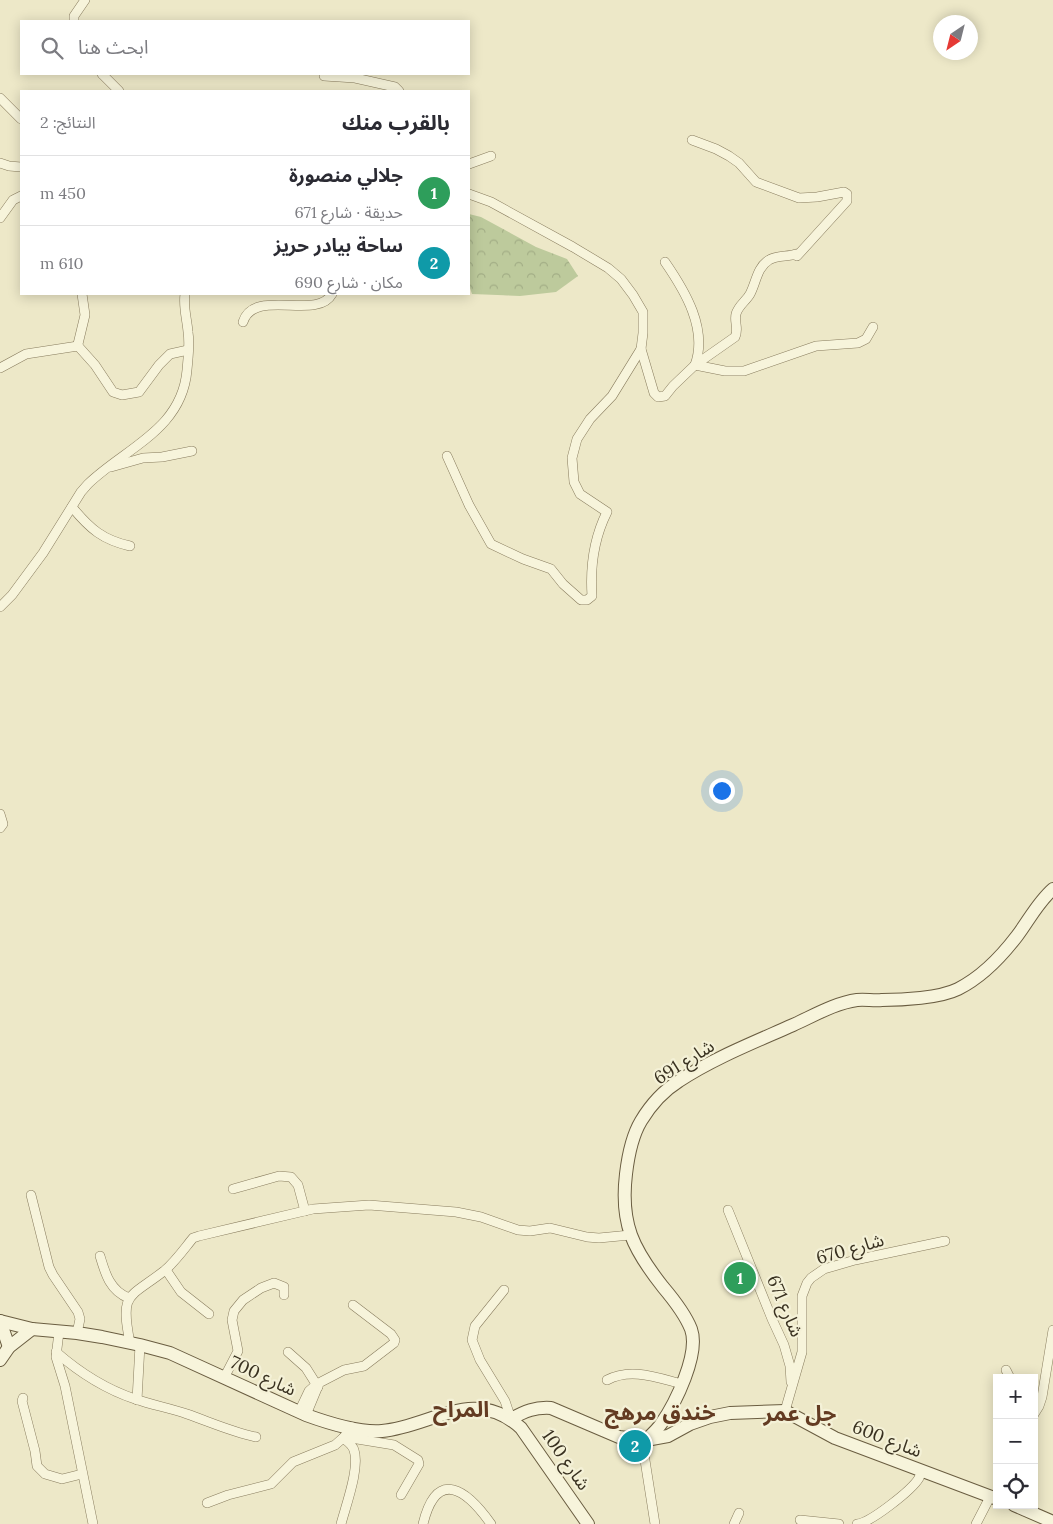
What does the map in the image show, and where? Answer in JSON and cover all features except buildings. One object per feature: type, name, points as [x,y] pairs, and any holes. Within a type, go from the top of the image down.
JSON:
[{"type":"main road","name":"شارع 691","points":[[643,1440],[660,1426],[682,1384],[692,1354],[692,1331],[674,1300],[636,1250],[625,1215],[624,1193],[632,1145],[640,1123],[659,1097],[678,1082],[700,1069],[745,1046],[828,1010],[856,1000],[918,998],[955,990],[978,978],[997,960],[1044,897],[1053,889]]},
{"type":"main road","name":"شارع 700","points":[[0,1321],[32,1329],[77,1333],[170,1353],[303,1414],[327,1422],[347,1434],[402,1428],[460,1409],[498,1413],[511,1419]]},
{"type":"main road","points":[[0,1321],[9,1347]]},
{"type":"main road","points":[[0,1360],[9,1347],[32,1329]]},
{"type":"main road","name":"شارع 600","points":[[511,1419],[526,1410],[539,1407],[551,1408],[619,1437],[643,1440],[668,1436],[690,1424],[710,1417],[730,1413],[785,1411],[836,1438],[993,1498]]},
{"type":"main road","name":"شارع 100","points":[[511,1419],[532,1442],[588,1524]]},
{"type":"main road","points":[[1023,1509],[1053,1522]]},
{"type":"street","points":[[74,20],[74,16],[85,0]]},
{"type":"street","points":[[103,75],[118,90]]},
{"type":"street","points":[[324,76],[355,78],[395,87],[398,90]]},
{"type":"street","points":[[0,98],[20,118]]},
{"type":"street","points":[[470,194],[491,202],[573,247],[608,268],[621,279],[642,312],[643,333],[641,349],[649,381],[654,393],[658,397],[665,396],[685,373],[735,337],[737,333],[736,313],[750,294],[766,262],[775,258],[784,258],[796,254],[797,256],[843,206],[848,197],[844,192],[799,198],[756,182],[739,163],[729,156],[692,140]]},
{"type":"street","points":[[470,164],[491,156]]},
{"type":"street","points":[[0,163],[9,166],[20,166]]},
{"type":"street","points":[[0,218],[13,200],[20,196]]},
{"type":"street","points":[[665,262],[682,287],[693,314],[699,346],[699,354],[695,365]]},
{"type":"street","points":[[78,346],[85,315],[82,295]]},
{"type":"street","points":[[0,607],[12,595],[38,560],[88,484],[152,434],[174,411],[186,377],[189,333],[184,309],[185,295]]},
{"type":"street","points":[[243,322],[244,318],[251,311],[263,306],[316,304],[329,300],[332,295]]},
{"type":"street","points":[[695,365],[725,371],[744,371],[816,346],[858,343],[866,339],[873,326]]},
{"type":"street","points":[[78,346],[95,365],[112,392],[122,395],[139,392],[159,365],[170,354],[188,350]]},
{"type":"street","points":[[0,368],[26,354],[78,346]]},
{"type":"street","points":[[447,456],[469,505],[491,544],[522,559],[551,569],[563,584],[581,600],[587,600],[592,596],[591,575],[596,547],[600,526],[607,512],[580,494],[574,482],[572,458],[577,439],[590,420],[612,396],[641,349]]},
{"type":"street","points":[[108,467],[143,458],[162,457],[192,451]]},
{"type":"street","points":[[72,508],[90,528],[111,541],[130,546]]},
{"type":"street","points":[[0,814],[3,824],[0,828]]},
{"type":"street","points":[[233,1189],[279,1176],[291,1177],[298,1185],[305,1211]]},
{"type":"street","points":[[31,1195],[49,1267],[53,1276],[78,1312],[80,1319],[77,1333]]},
{"type":"street","points":[[138,1400],[135,1344],[126,1313],[129,1298],[166,1270],[193,1238],[305,1211],[369,1205],[403,1206],[468,1214],[530,1232],[550,1228],[587,1238],[630,1235]]},
{"type":"street","name":"شارع 671","points":[[728,1210],[784,1346],[790,1366],[792,1388]]},
{"type":"street","name":"شارع 670","points":[[785,1411],[802,1352],[802,1296],[811,1278],[824,1269],[854,1260],[945,1241]]},
{"type":"street","points":[[100,1256],[112,1286],[122,1295],[129,1298]]},
{"type":"street","points":[[166,1270],[181,1292],[209,1314]]},
{"type":"street","points":[[224,1378],[238,1351],[232,1320],[234,1311],[251,1294],[269,1284],[279,1284],[284,1287],[284,1295]]},
{"type":"street","points":[[504,1290],[475,1326],[472,1340],[480,1360],[505,1401],[511,1419]]},
{"type":"street","points":[[303,1414],[319,1384],[338,1372],[364,1366],[395,1340],[391,1334],[353,1305]]},
{"type":"street","points":[[1038,1408],[1042,1397],[1053,1330]]},
{"type":"street","points":[[59,1332],[56,1352],[65,1386],[93,1524]]},
{"type":"street","points":[[56,1352],[88,1378],[108,1388],[138,1400],[256,1437]]},
{"type":"street","points":[[288,1352],[306,1368],[319,1384]]},
{"type":"street","points":[[607,1380],[616,1376],[640,1374],[682,1384]]},
{"type":"street","points":[[23,1398],[22,1401],[37,1466],[45,1474],[62,1479],[82,1474]]},
{"type":"street","points":[[347,1434],[394,1445],[418,1460],[419,1464],[401,1495]]},
{"type":"street","points":[[207,1503],[239,1492],[268,1486],[297,1460],[326,1450],[347,1434]]},
{"type":"street","points":[[341,1524],[354,1472],[355,1458],[354,1450],[347,1434]]},
{"type":"street","points":[[643,1440],[654,1524]]},
{"type":"street","points":[[857,1524],[863,1524],[890,1505],[919,1478],[922,1470]]},
{"type":"street","points":[[423,1524],[432,1498],[444,1490],[453,1489],[462,1494],[491,1524]]},
{"type":"street","points":[[976,1524],[993,1498]]},
{"type":"street","points":[[734,1524],[739,1513]]},
{"type":"street","points":[[800,1520],[839,1524]]},
{"type":"green space","points":[[470,214],[481,217],[536,247],[567,259],[578,276],[556,292],[520,296],[472,294],[470,288]]},
{"type":"place","name":"جلالي منصورة","points":[[740,1278]]},
{"type":"place","name":"ساحة بيادر حريز","points":[[635,1446]]},
{"type":"district","name":"المراح","points":[[461,1409]]},
{"type":"district","name":"خندق مرهج","points":[[660,1412]]},
{"type":"district","name":"جل عمر","points":[[800,1413]]}]
